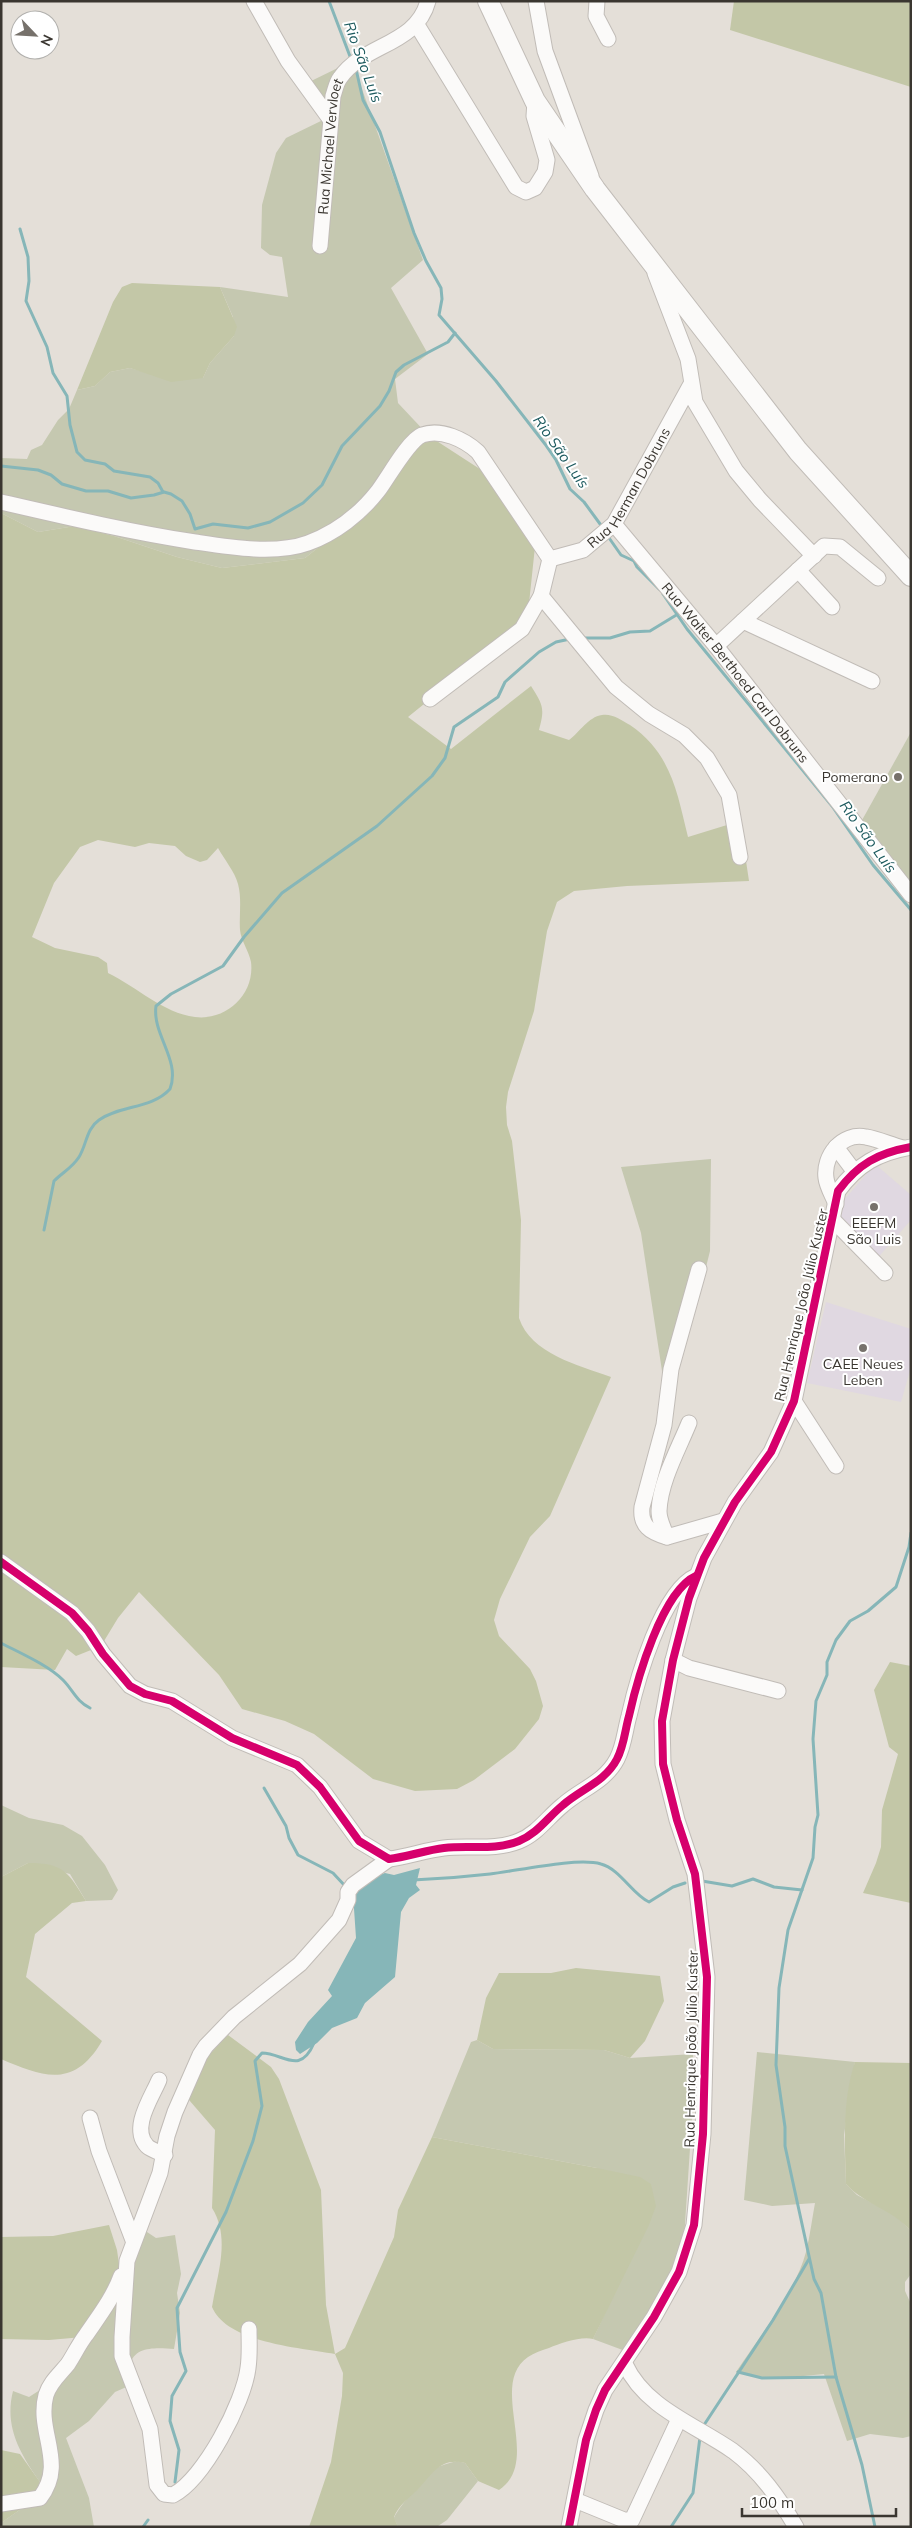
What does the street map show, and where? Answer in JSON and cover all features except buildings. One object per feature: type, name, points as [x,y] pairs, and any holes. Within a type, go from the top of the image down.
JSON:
[{"type":"main road","points":[[488,1],[535,101],[595,189],[652,265],[798,450],[911,576]]},
{"type":"street","points":[[254,1],[288,62],[330,119]]},
{"type":"street","points":[[428,1],[423,17],[417,25],[516,187],[522,192],[529,192],[535,188],[545,172],[548,160],[534,116],[535,101]]},
{"type":"street","points":[[536,1],[545,51],[581,143],[595,189]]},
{"type":"street","points":[[596,1],[596,16],[608,39]]},
{"type":"street","name":"Rua Michael Vervloet","points":[[320,246],[330,119],[333,96],[340,79],[364,56],[417,25]]},
{"type":"street","points":[[652,265],[688,359],[695,402],[736,471],[760,500],[814,556]]},
{"type":"street","name":"Rua Herman Dobruns","points":[[550,559],[583,550],[609,528],[691,384]]},
{"type":"street","points":[[1,502],[132,532],[226,547],[281,547],[306,544],[329,534],[354,515],[376,494],[412,444],[422,435],[446,435],[468,443],[478,452],[550,559],[541,596],[522,629],[430,699]]},
{"type":"street","name":"Rua Walter Berthoed Carl Dobruns","points":[[609,528],[716,646],[911,895]]},
{"type":"street","points":[[716,646],[824,546],[836,545],[878,578]]},
{"type":"street","points":[[798,570],[832,607]]},
{"type":"street","points":[[541,596],[616,687],[650,714],[684,735],[707,758],[729,795],[740,857]]},
{"type":"street","points":[[743,621],[872,681]]},
{"type":"street","points":[[854,1171],[836,1147],[844,1141],[860,1136],[871,1160]]},
{"type":"street","name":"Rua Henrique João Júlio Kuster","points":[[860,1136],[907,1148]]},
{"type":"street","name":"Rua Henrique João Júlio Kuster","points":[[834,1212],[826,1179],[827,1164],[831,1153],[836,1147]]},
{"type":"street","name":"Rua Henrique João Júlio Kuster","points":[[569,2527],[586,2440],[596,2410],[605,2390],[625,2364],[678,2272],[694,2225],[703,2134],[707,1978],[703,1926],[695,1874],[667,1786],[661,1742],[662,1720],[673,1660],[696,1576],[723,1521],[771,1452],[794,1401],[838,1191],[854,1171],[871,1160],[907,1148]]},
{"type":"street","points":[[834,1212],[885,1272]]},
{"type":"street","points":[[699,1269],[671,1369],[664,1425],[642,1507],[643,1524],[657,1534],[667,1537],[723,1521]]},
{"type":"street","points":[[794,1401],[836,1466]]},
{"type":"street","points":[[667,1537],[660,1521],[661,1501],[668,1474],[689,1423]]},
{"type":"street","points":[[1,1562],[72,1613],[88,1631],[103,1654],[136,1691],[172,1701],[232,1738],[297,1765],[320,1787],[359,1841],[389,1859]]},
{"type":"street","points":[[1,2504],[40,2498],[47,2489],[52,2473],[52,2460],[46,2424],[46,2394],[54,2379],[68,2364],[109,2301],[127,2261],[165,2155],[167,2136],[175,2112],[200,2055],[206,2046],[234,2018],[300,1964],[339,1920],[348,1900],[348,1892],[353,1885],[389,1859],[446,1848],[500,1847],[522,1840],[533,1833],[567,1801],[593,1786],[606,1774],[618,1759],[637,1685],[658,1628],[678,1590],[686,1580],[696,1576]]},
{"type":"street","points":[[673,1660],[689,1668],[778,1692]]},
{"type":"street","points":[[160,2080],[142,2118],[141,2133],[148,2147],[165,2155]]},
{"type":"street","points":[[90,2118],[99,2151],[133,2240]]},
{"type":"street","points":[[127,2261],[123,2299],[122,2356],[150,2429],[157,2485],[164,2494],[173,2495],[187,2485],[199,2473],[224,2434],[248,2369],[249,2329]]},
{"type":"street","points":[[625,2364],[631,2377],[643,2392],[679,2419],[733,2451],[751,2466],[770,2486],[796,2527]]},
{"type":"street","points":[[575,2500],[624,2520],[632,2520],[679,2419]]},
{"type":"shaded area","name":"EEEFM São Luis","points":[[875,1164],[911,1195],[911,1220],[874,1262],[826,1221]]},
{"type":"shaded area","name":"CAEE Neues Leben","points":[[826,1302],[911,1329],[911,1367],[901,1402],[807,1383]]},
{"type":"green space","points":[[734,1],[911,1],[911,87],[730,30]]},
{"type":"green space","points":[[352,61],[423,260],[391,288],[428,354],[395,379],[398,403],[429,436],[371,506],[305,558],[222,568],[177,557],[114,536],[75,526],[38,532],[1,513],[1,458],[27,459],[31,450],[42,445],[58,420],[69,409],[77,390],[95,386],[110,372],[130,368],[148,373],[203,378],[210,363],[234,336],[233,317],[220,287],[288,297],[282,257],[270,255],[261,248],[262,205],[276,153],[286,138],[325,119],[305,84]]},
{"type":"green space","points":[[132,283],[220,287],[237,327],[234,336],[210,363],[203,378],[171,382],[130,368],[110,372],[95,386],[77,390],[113,302],[122,287]]},
{"type":"green space","points":[[429,436],[486,473],[536,537],[528,613],[513,643],[450,683],[408,717],[451,749],[531,686],[542,707],[539,730],[569,740],[597,716],[609,715],[620,719],[644,736],[663,761],[676,789],[688,837],[740,821],[749,881],[627,886],[574,891],[557,902],[547,931],[534,1011],[508,1092],[506,1107],[521,1220],[519,1318],[525,1330],[534,1341],[545,1349],[571,1363],[611,1377],[550,1516],[530,1537],[500,1599],[494,1620],[499,1636],[530,1669],[536,1681],[543,1706],[539,1719],[515,1749],[474,1780],[457,1789],[415,1791],[373,1779],[314,1734],[285,1721],[242,1709],[219,1675],[139,1592],[118,1618],[101,1646],[76,1656],[67,1649],[55,1670],[1,1667],[1,513],[38,532],[75,526],[114,536],[177,557],[222,568],[305,558],[371,506],[405,447]],"holes":[[[98,840],[135,847],[149,843],[175,846],[186,856],[200,862],[207,860],[218,848],[232,870],[237,879],[240,901],[240,930],[250,958],[251,974],[243,995],[228,1010],[218,1015],[207,1017],[183,1015],[161,1005],[108,973],[107,963],[98,957],[55,948],[32,937],[54,883],[80,847]]]},
{"type":"green space","name":"Pomerano","points":[[911,732],[911,885],[861,822]]},
{"type":"green space","points":[[711,1159],[710,1251],[704,1275],[664,1384],[641,1233],[621,1167]]},
{"type":"green space","points":[[890,1662],[911,1666],[911,1903],[863,1893],[881,1847],[882,1810],[898,1754],[889,1747],[874,1690]]},
{"type":"green space","points":[[1,1805],[29,1818],[63,1825],[82,1836],[105,1865],[118,1890],[112,1900],[86,1901],[70,1874],[28,1863],[1,1877]]},
{"type":"green space","points":[[28,1863],[50,1865],[64,1871],[86,1901],[72,1903],[35,1934],[26,1977],[102,2041],[80,2067],[69,2073],[57,2075],[31,2071],[1,2059],[1,1877]]},
{"type":"green space","points":[[576,1968],[660,1976],[664,2001],[645,2041],[630,2058],[604,2050],[493,2049],[477,2040],[486,1998],[499,1973],[551,1973]]},
{"type":"green space","points":[[228,2035],[271,2067],[279,2079],[321,2190],[326,2305],[335,2354],[285,2346],[249,2336],[233,2329],[220,2319],[212,2307],[222,2244],[218,2220],[212,2208],[215,2130],[183,2093],[203,2061]]},
{"type":"green space","points":[[477,2040],[493,2049],[604,2050],[630,2058],[693,2054],[693,2103],[684,2239],[669,2275],[628,2352],[593,2339],[607,2309],[597,2168],[432,2137],[471,2042]]},
{"type":"green space","points":[[757,2052],[855,2062],[844,2135],[846,2184],[857,2195],[897,2216],[911,2231],[911,2274],[905,2282],[905,2291],[911,2304],[911,2436],[903,2438],[870,2434],[847,2441],[824,2374],[773,2379],[736,2372],[776,2314],[794,2283],[806,2252],[815,2203],[772,2206],[744,2200]]},
{"type":"green space","points":[[855,2062],[911,2063],[911,2231],[896,2217],[862,2197],[846,2184],[846,2107]]},
{"type":"green space","points":[[432,2137],[640,2177],[651,2184],[656,2206],[649,2225],[593,2339],[571,2340],[538,2352],[528,2357],[517,2370],[512,2386],[512,2404],[517,2443],[516,2461],[511,2477],[499,2490],[478,2481],[465,2463],[450,2462],[438,2468],[399,2508],[394,2517],[398,2527],[309,2527],[331,2462],[342,2396],[343,2373],[335,2354],[345,2348],[394,2237],[398,2210]]},
{"type":"green space","points":[[109,2225],[117,2250],[121,2278],[83,2337],[49,2340],[1,2339],[1,2237],[53,2236]]},
{"type":"green space","points":[[141,2228],[156,2238],[175,2235],[181,2274],[177,2293],[180,2313],[174,2349],[148,2349],[136,2354],[130,2365],[131,2385],[115,2392],[89,2421],[66,2438],[89,2498],[94,2527],[1,2527],[1,2523],[31,2502],[40,2482],[20,2450],[12,2428],[11,2404],[13,2391],[29,2397],[40,2390],[66,2361]]},
{"type":"green space","points":[[1,2450],[20,2454],[40,2482],[31,2502],[1,2523]]},
{"type":"green space","points":[[457,2461],[465,2463],[478,2481],[447,2520],[438,2526],[398,2527],[394,2518],[419,2484],[434,2469]]},
{"type":"water","points":[[420,1868],[416,1885],[420,1890],[409,1898],[401,1912],[395,1977],[365,2003],[357,2018],[332,2028],[317,2043],[300,2054],[296,2050],[295,2042],[308,2022],[332,1996],[328,1990],[356,1938],[353,1894],[377,1876],[385,1873],[394,1875]]},
{"type":"waterway","name":"Rio São Luís","points":[[329,1],[351,59]]},
{"type":"waterway","name":"Rio São Luís","points":[[356,69],[363,100],[380,132],[414,233],[426,261],[441,288],[442,299],[439,315],[496,381],[545,444],[556,460],[570,489],[584,502],[603,528]]},
{"type":"waterway","points":[[20,229],[28,257],[29,281],[26,301],[47,347],[53,373],[67,396],[70,425],[77,452],[85,460],[105,464],[114,471],[150,477],[158,483],[163,492]]},
{"type":"waterway","points":[[1,466],[38,470],[51,475],[62,484],[86,491],[108,491],[131,498],[164,492],[171,494],[182,501],[190,514],[195,529],[213,524],[248,528],[270,522],[303,503],[322,485],[342,446],[380,406],[389,391],[396,372],[404,365],[448,342],[455,333]]},
{"type":"waterway","name":"Rio São Luís","points":[[607,535],[621,555],[634,561],[637,567],[659,589]]},
{"type":"waterway","name":"Rio São Luís","points":[[663,594],[687,629],[832,806],[873,865],[911,910]]},
{"type":"waterway","points":[[581,638],[610,638],[630,632],[650,631],[678,614]]},
{"type":"waterway","points":[[44,1230],[54,1181],[79,1157],[89,1132],[95,1124],[107,1115],[154,1100],[170,1089],[172,1068],[158,1027],[156,1006],[171,994],[223,966],[244,937],[282,893],[377,826],[432,776],[445,758],[454,727],[498,697],[505,682],[539,652],[556,642],[570,639]]},
{"type":"waterway","points":[[875,2527],[862,2465],[836,2377],[821,2293],[814,2279],[785,2146],[785,2127],[776,2065],[779,1988],[788,1930],[813,1858],[815,1827],[818,1815],[813,1739],[816,1701],[827,1675],[827,1662],[836,1640],[850,1621],[868,1611],[896,1587],[909,1547],[911,1533]]},
{"type":"waterway","points":[[1,1643],[50,1669],[81,1702],[90,1708]]},
{"type":"waterway","points":[[264,1788],[286,1826],[289,1838],[298,1855],[333,1873],[346,1887]]},
{"type":"waterway","points":[[413,1880],[471,1876],[562,1863],[590,1862],[601,1864],[614,1871],[637,1894],[649,1902],[673,1887],[685,1883]]},
{"type":"waterway","points":[[702,1881],[732,1886],[753,1879],[774,1887],[802,1890]]},
{"type":"waterway","points":[[175,2482],[179,2450],[170,2421],[172,2396],[186,2371],[180,2352],[177,2308],[226,2212],[253,2141],[262,2106],[255,2061],[262,2053],[297,2061],[309,2053],[314,2043]]},
{"type":"waterway","points":[[704,2425],[773,2320],[809,2259]]},
{"type":"waterway","points":[[738,2372],[762,2378],[836,2377]]},
{"type":"waterway","points":[[671,2527],[693,2493],[700,2437]]},
{"type":"waterway","points":[[143,2527],[148,2520]]},
{"type":"cycle path","points":[[569,2527],[586,2440],[596,2410],[605,2390],[654,2317],[679,2272],[694,2225],[703,2134],[707,1977],[695,1874],[677,1820],[663,1764],[662,1721],[673,1660],[689,1598],[704,1558],[735,1502],[771,1452],[794,1401],[838,1191],[853,1174],[870,1161],[879,1156],[911,1147]]},
{"type":"cycle path","points":[[1,1562],[72,1613],[130,1686],[145,1694],[172,1701],[232,1738],[297,1765],[320,1787],[359,1841],[389,1859],[444,1848],[491,1847],[519,1841],[542,1825],[570,1799],[606,1774],[617,1759],[621,1749],[638,1681],[662,1617],[672,1599],[684,1585],[696,1576]]},
{"type":"place","name":"Pomerano","points":[[898,777]]},
{"type":"place","name":"EEEFM São Luis","points":[[874,1207]]},
{"type":"place","name":"CAEE Neues Leben","points":[[863,1348]]}]
